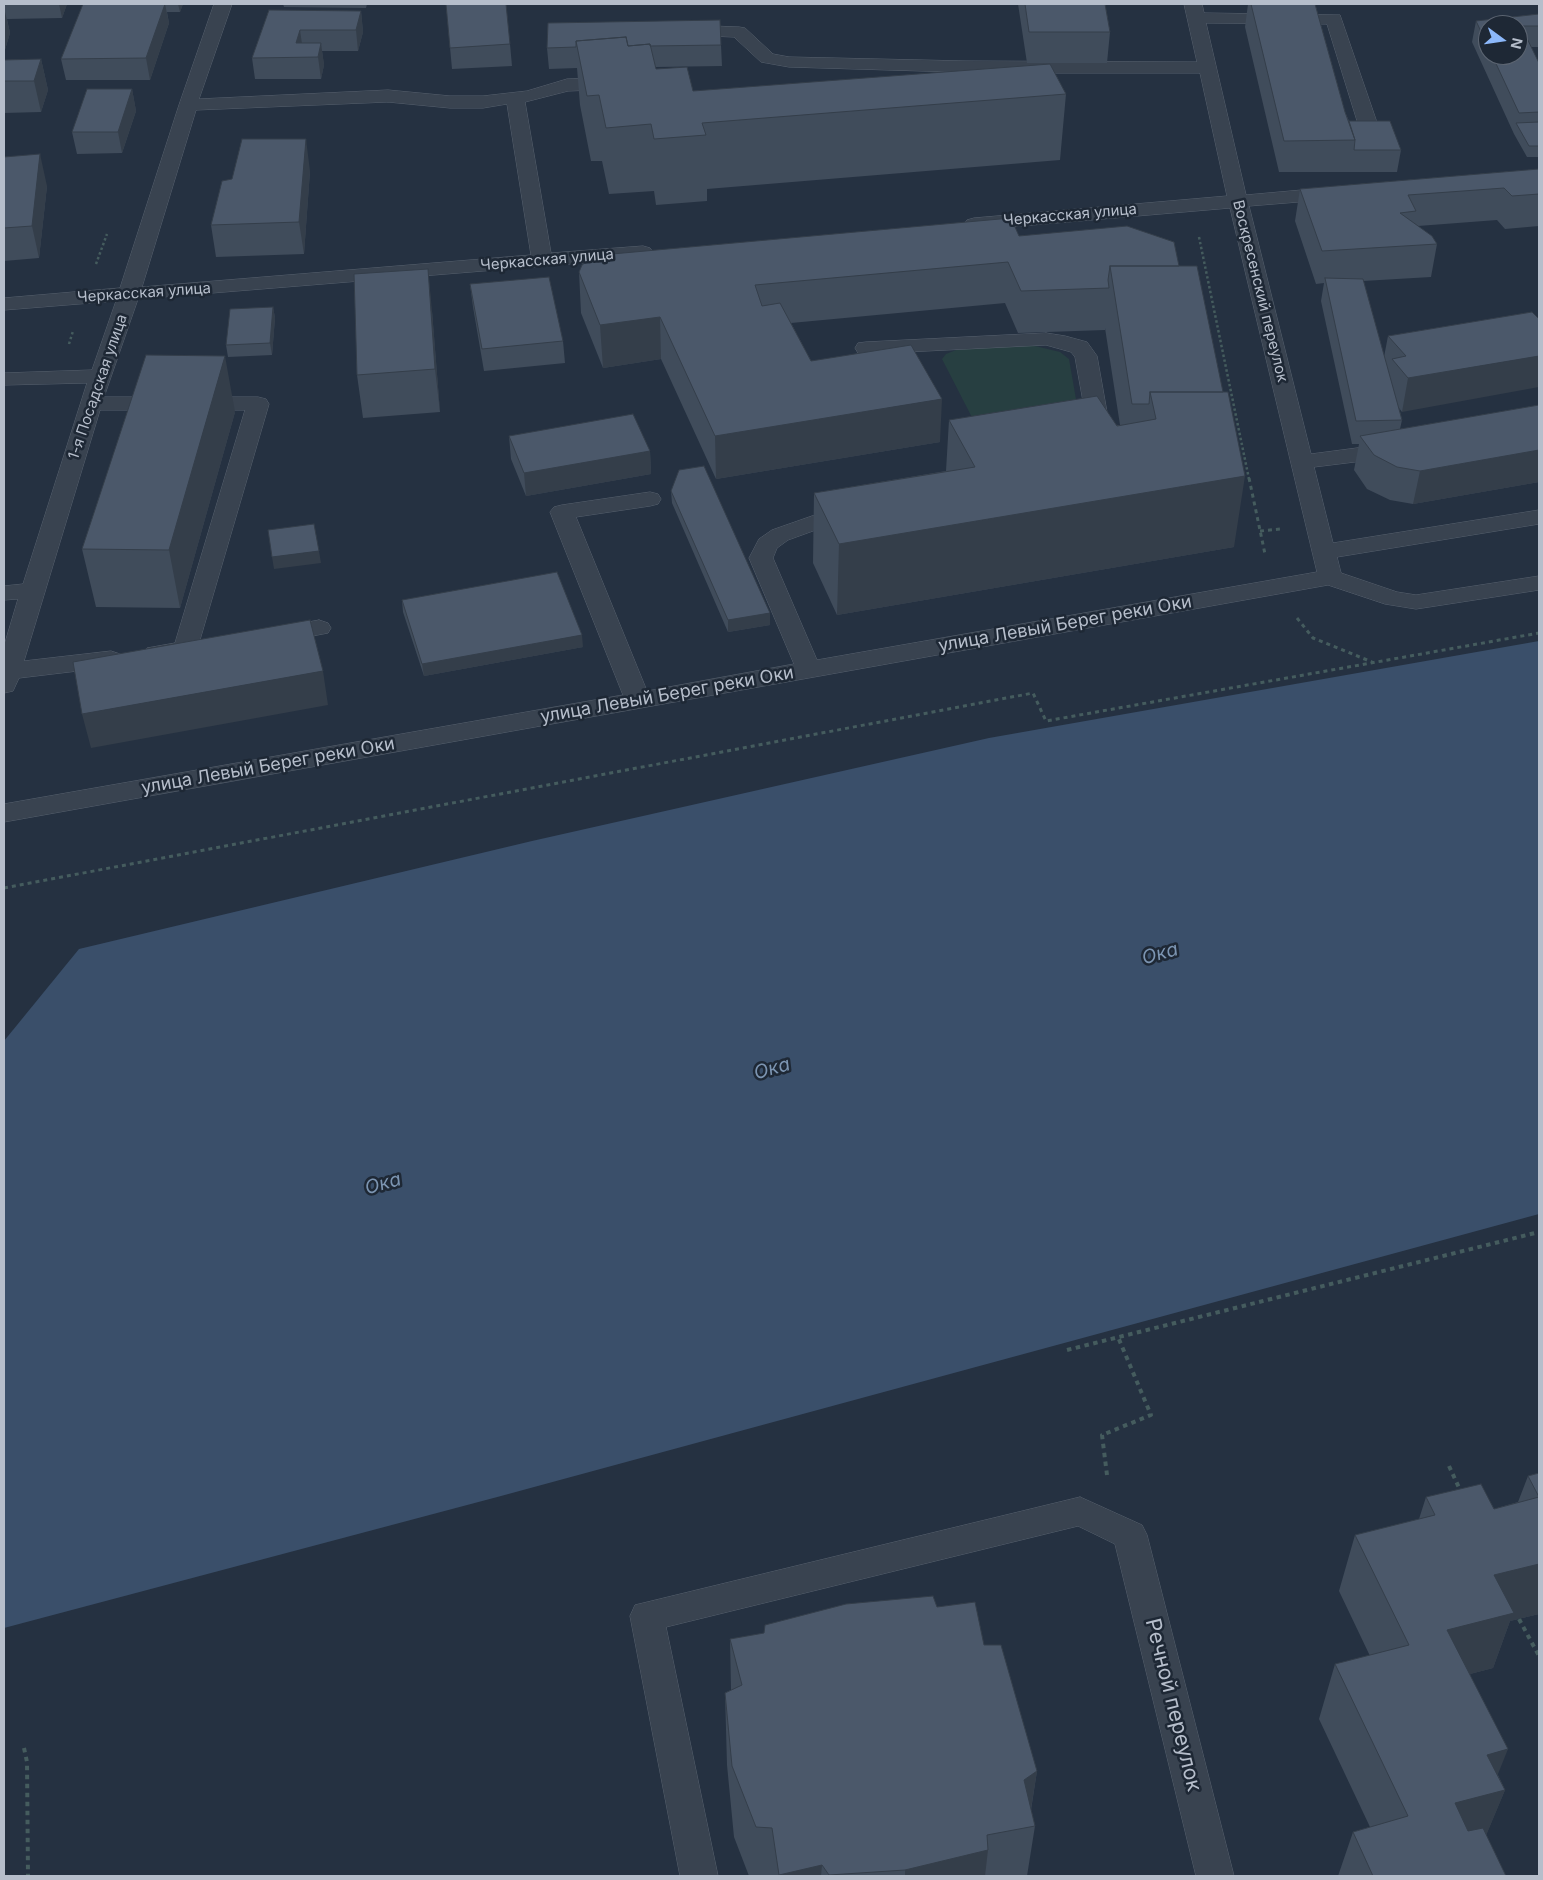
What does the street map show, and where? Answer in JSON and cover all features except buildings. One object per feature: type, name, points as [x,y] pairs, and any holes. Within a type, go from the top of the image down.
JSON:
[{"type":"street","name":"1-я Посадская улица","points":[[6,678],[10,640],[33,591],[91,403],[130,294],[188,105],[223,4]]},
{"type":"street","points":[[1194,11],[1334,19],[1373,140]]},
{"type":"street","name":"Воскресенский переулок","points":[[1194,11],[1238,201],[1330,577]]},
{"type":"street","points":[[671,31],[719,30],[739,32],[767,58],[789,62],[965,67],[1207,68]]},
{"type":"street","points":[[965,67],[968,103]]},
{"type":"street","points":[[188,105],[388,96],[458,102],[516,98],[567,85],[608,82],[636,84]]},
{"type":"street","points":[[516,98],[542,260]]},
{"type":"street","name":"Черкасская улица","points":[[956,225],[1351,192]]},
{"type":"street","name":"Черкасская улица","points":[[4,304],[660,250]]},
{"type":"street","points":[[866,348],[1046,339],[1065,342],[1079,347],[1086,356],[1099,429],[1092,440],[1082,447]]},
{"type":"street","points":[[4,378],[100,376]]},
{"type":"street","points":[[91,403],[258,404],[185,650]]},
{"type":"street","points":[[1302,461],[1334,459],[1412,447]]},
{"type":"street","points":[[638,700],[562,512],[650,499]]},
{"type":"street","points":[[809,670],[761,558],[767,544],[780,535],[864,505]]},
{"type":"street","points":[[1324,552],[1539,516]]},
{"type":"street","points":[[1330,577],[1393,599],[1416,602],[1539,583]]},
{"type":"street","name":"улица Левый Берег реки Оки","points":[[4,813],[1330,577]]},
{"type":"street","points":[[4,593],[33,591]]},
{"type":"street","points":[[252,639],[319,628]]},
{"type":"street","points":[[6,678],[214,645]]},
{"type":"street","name":"Речной переулок","points":[[699,1876],[647,1616],[1080,1511],[1130,1534],[1215,1876]]},
{"type":"path","points":[[4,888],[1033,693],[1046,721],[1539,633]]},
{"type":"path","points":[[1066,1350],[1539,1232]]},
{"type":"path","points":[[1107,1475],[1102,1435],[1151,1416],[1118,1337]]},
{"type":"path","points":[[1449,1466],[1465,1500]]},
{"type":"path","points":[[1519,1619],[1539,1656]]},
{"type":"path","points":[[24,1748],[27,1762],[28,1876]]},
{"type":"green space","points":[[1031,345],[1060,352],[1069,359],[1080,422],[981,435],[942,359],[946,354],[956,350]]},
{"type":"water","name":"Ока","points":[[1539,641],[1539,1214],[501,1496],[4,1628],[4,1041],[79,949],[532,841],[989,738]]}]
